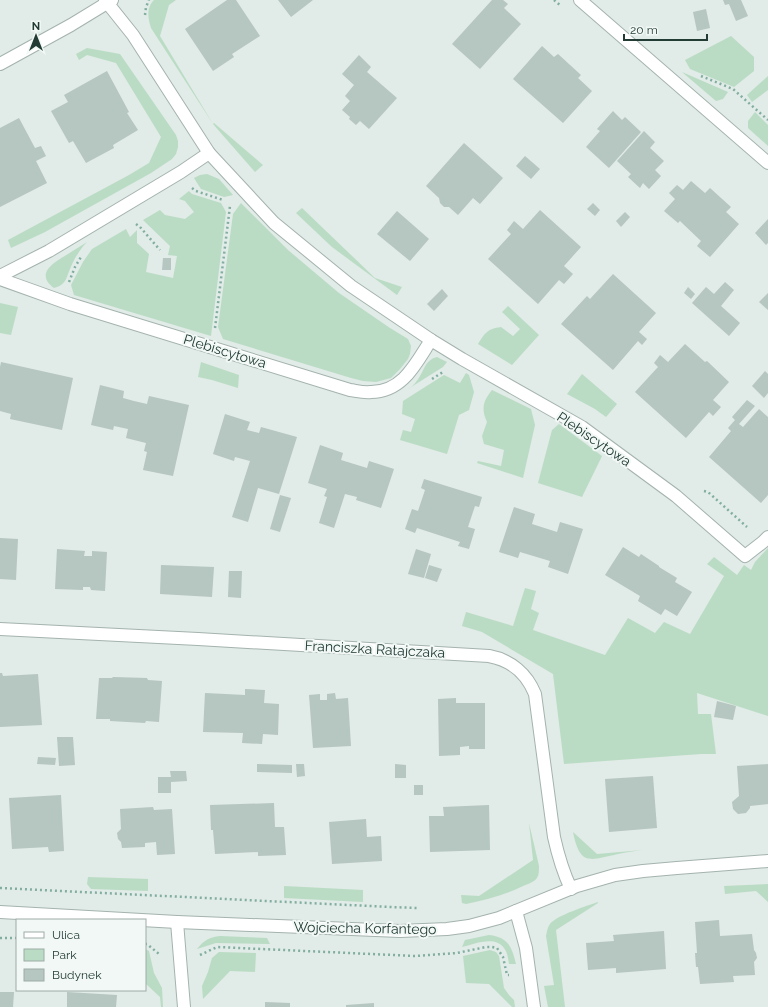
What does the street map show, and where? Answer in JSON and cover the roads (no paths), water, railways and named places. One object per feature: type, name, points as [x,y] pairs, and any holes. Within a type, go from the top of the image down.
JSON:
[{"type":"street","points":[[580,0],[768,163]]},
{"type":"street","points":[[0,64],[71,25],[108,1]]},
{"type":"street","name":"Plebiscytowa","points":[[108,1],[133,35],[209,153],[274,223],[351,286],[431,340],[582,427],[676,496],[744,556],[765,540]]},
{"type":"street","name":"Plebiscytowa","points":[[0,277],[49,251],[181,172],[209,153]]},
{"type":"street","name":"Plebiscytowa","points":[[0,277],[70,304],[350,390],[362,392],[379,392],[387,390],[406,378],[431,340]]},
{"type":"street","name":"Franciszka Ratajczaka","points":[[0,629],[206,639],[489,656],[505,660],[526,677],[535,694],[554,837],[559,859],[571,889]]},
{"type":"street","name":"Wojciecha Korfantego","points":[[146,920],[407,931],[446,930],[462,928],[484,922],[590,882],[622,874],[768,861]]},
{"type":"street","points":[[516,911],[526,948],[534,1007]]},
{"type":"street","name":"Wojciecha Korfantego","points":[[0,912],[124,919]]},
{"type":"street","points":[[177,922],[184,1007]]}]
